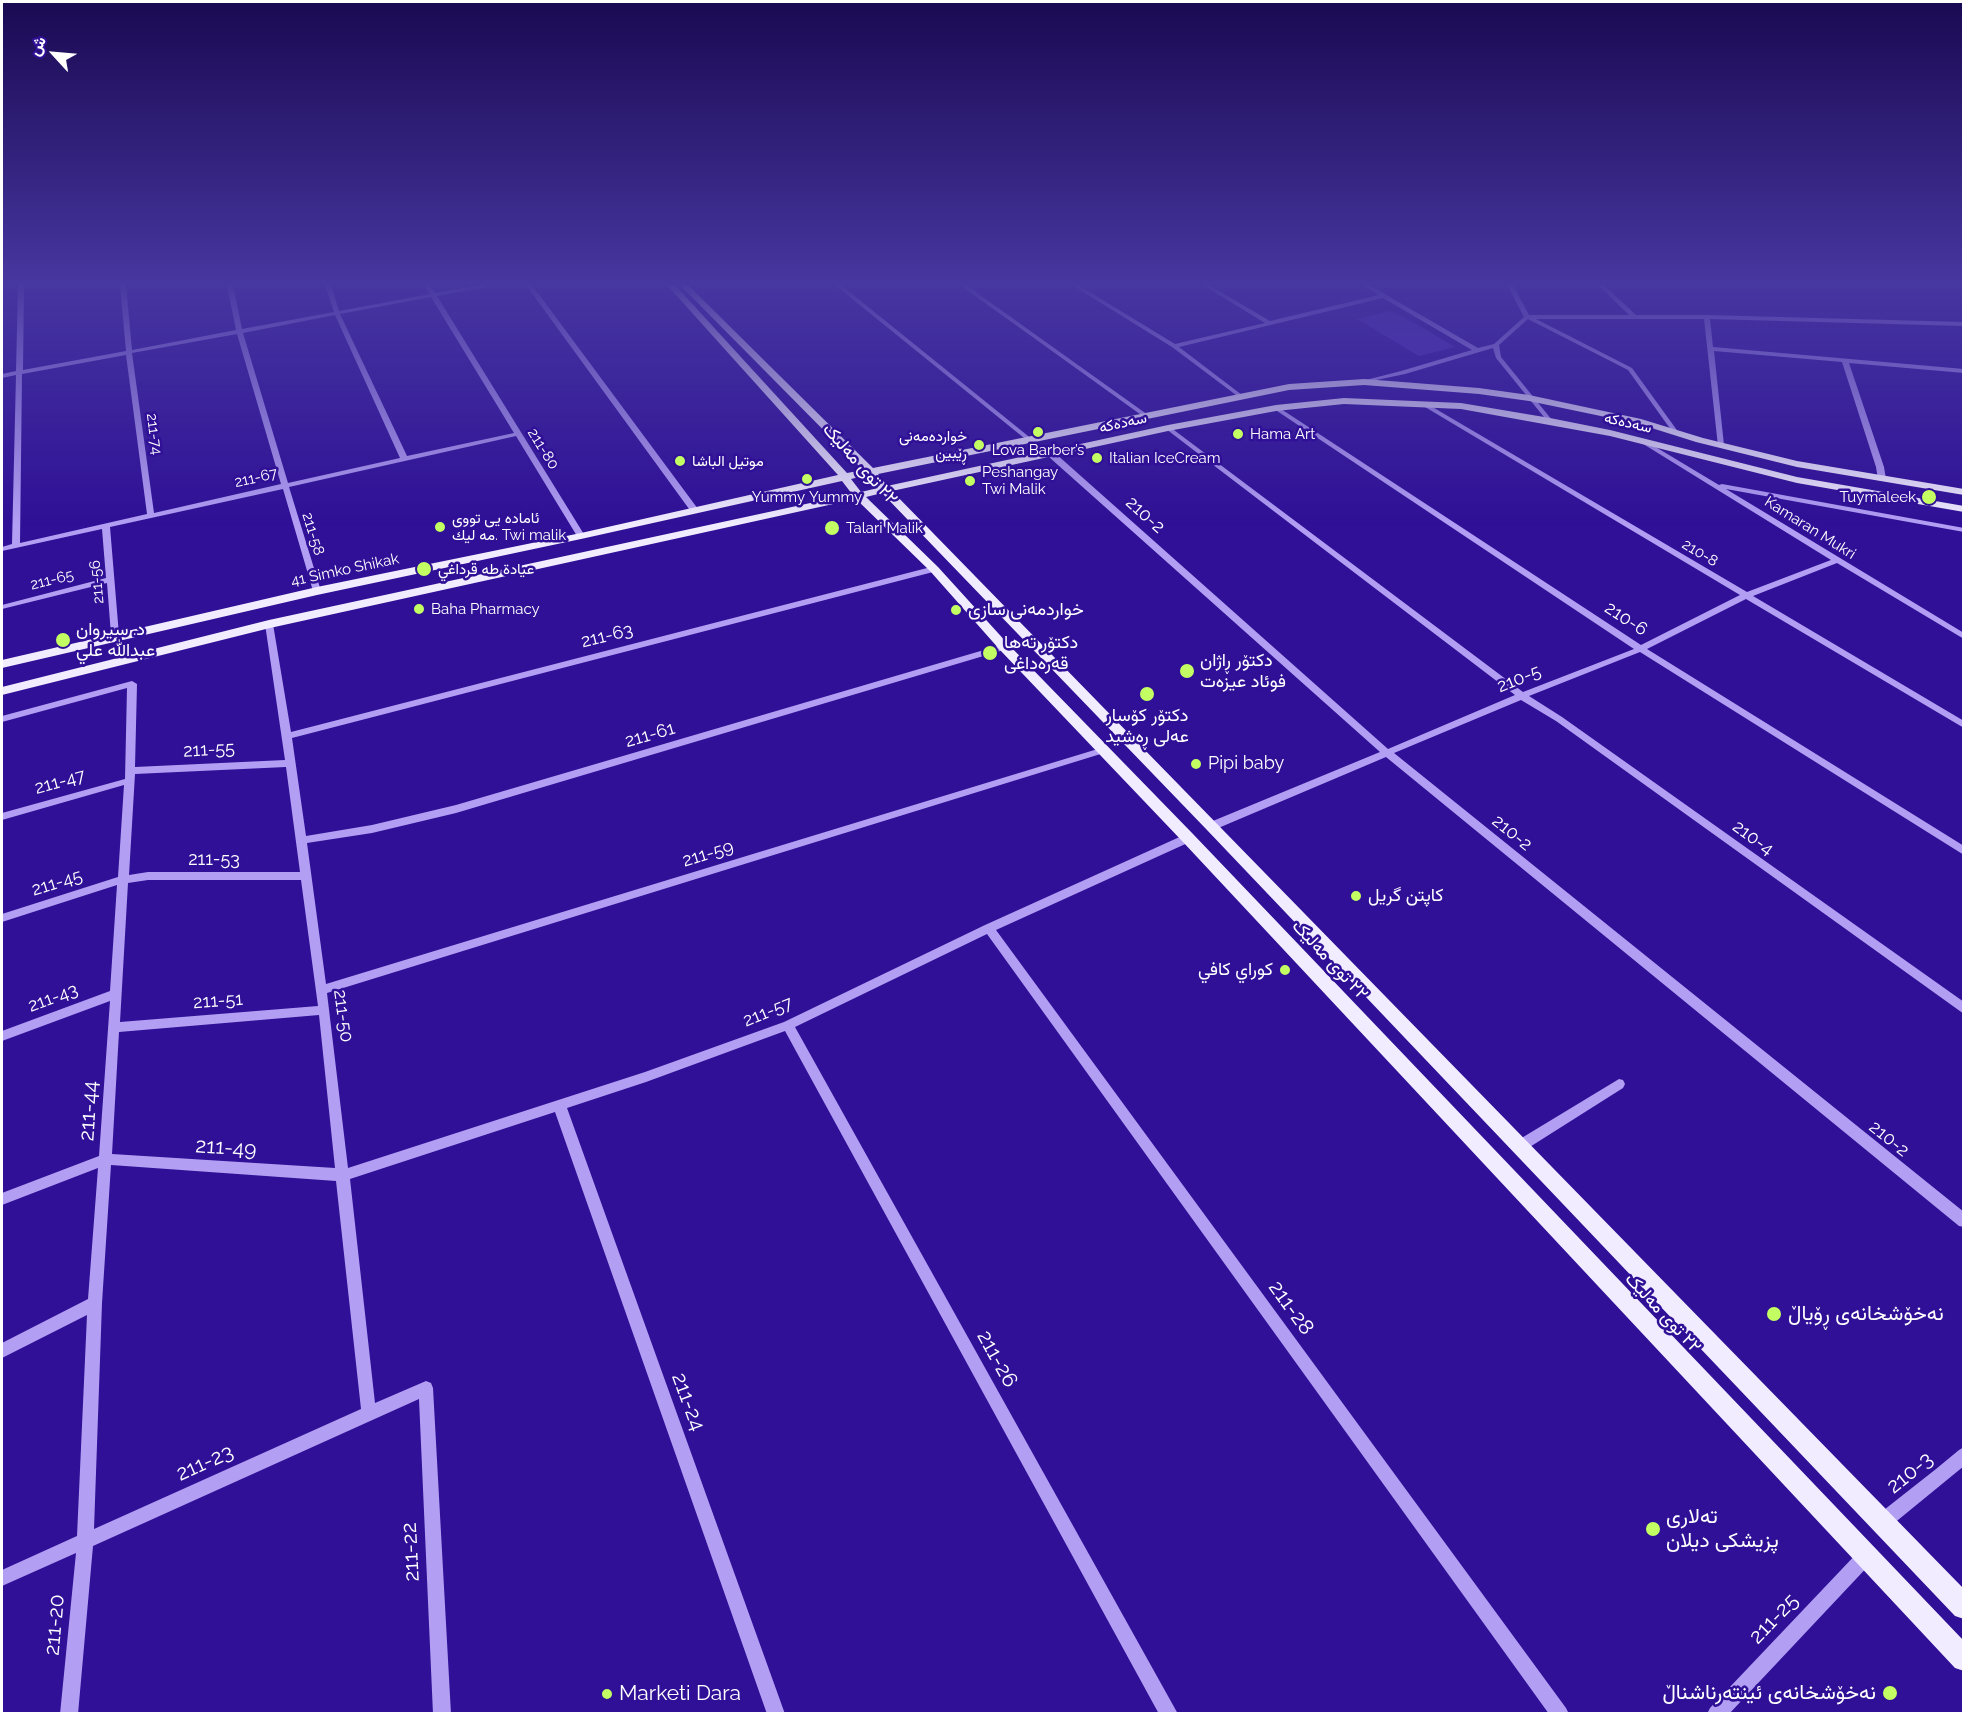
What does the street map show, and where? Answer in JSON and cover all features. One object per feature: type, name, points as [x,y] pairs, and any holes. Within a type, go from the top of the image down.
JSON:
[{"type":"main road","name":"٢٢ توی مەلیک","points":[[744,365],[845,477],[858,495],[934,569],[1004,647],[1188,838],[1964,1659]]},
{"type":"main road","name":"٢٢ توی مەلیک","points":[[764,365],[871,472],[884,489],[1964,1607]]},
{"type":"main road","name":"سەدەکە","points":[[1240,396],[1288,387],[1365,382],[1479,391],[1529,398],[1641,422],[1797,464],[1964,492]]},
{"type":"main road","name":"41 Simko Shikak","points":[[2,664],[115,635],[317,591],[581,536],[845,477],[1031,441],[1240,396]]},
{"type":"main road","name":"سەدەکە","points":[[858,495],[1052,455],[1168,428],[1276,408],[1344,401],[1461,406],[1550,421],[1642,441],[1797,480],[1964,509]]},
{"type":"main road","points":[[2,691],[269,624],[858,495]]},
{"type":"street","points":[[16,545],[20,365]]},
{"type":"street","points":[[2,376],[58,365]]},
{"type":"street","name":"211-74","points":[[131,365],[151,516]]},
{"type":"street","name":"211-58","points":[[249,365],[317,591]]},
{"type":"street","points":[[361,365],[405,460]]},
{"type":"street","name":"211-80","points":[[475,365],[581,536]]},
{"type":"street","points":[[588,365],[695,511]]},
{"type":"street","points":[[937,365],[1031,441]]},
{"type":"street","points":[[1075,365],[1146,416]]},
{"type":"street","points":[[1199,365],[1240,396]]},
{"type":"street","points":[[1365,382],[1430,365]]},
{"type":"street","points":[[1504,365],[1550,421]]},
{"type":"street","points":[[1622,365],[1630,369],[1676,433]]},
{"type":"street","points":[[1713,365],[1720,445]]},
{"type":"street","points":[[1846,365],[1882,479]]},
{"type":"street","points":[[1893,365],[1964,371]]},
{"type":"street","name":"210-8","points":[[1422,403],[1964,725]]},
{"type":"street","name":"210-6","points":[[1276,408],[1641,649],[1964,851]]},
{"type":"street","name":"210-4","points":[[1168,428],[1522,696],[1560,719],[1964,1009]]},
{"type":"street","name":"211-67","points":[[2,549],[517,434]]},
{"type":"street","name":"Kamaran Mukri","points":[[1642,441],[1964,637]]},
{"type":"street","name":"210-2","points":[[1052,455],[1387,753],[1964,1221]]},
{"type":"street","points":[[1716,485],[1964,530]]},
{"type":"street","name":"211-56","points":[[106,527],[115,635]]},
{"type":"street","name":"210-5","points":[[1212,826],[1522,696],[1641,649],[1745,596],[1837,560]]},
{"type":"street","name":"211-63","points":[[287,736],[934,569]]},
{"type":"street","name":"211-65","points":[[2,607],[110,580]]},
{"type":"street","name":"211-50","points":[[269,624],[291,763],[324,1010],[369,1413]]},
{"type":"street","name":"211-61","points":[[301,840],[372,829],[456,809],[1004,647]]},
{"type":"street","name":"211-44","points":[[2,719],[132,684],[116,994],[95,1303],[85,1540]]},
{"type":"street","name":"211-59","points":[[321,990],[1104,750]]},
{"type":"street","name":"211-55","points":[[129,776],[291,763]]},
{"type":"street","name":"211-47","points":[[2,816],[129,776]]},
{"type":"street","name":"211-57","points":[[344,1175],[646,1077],[788,1025],[989,928],[1188,838]]},
{"type":"street","name":"211-53","points":[[122,880],[148,876],[305,876]]},
{"type":"street","name":"211-45","points":[[2,918],[122,880]]},
{"type":"street","name":"211-28","points":[[989,928],[1560,1713]]},
{"type":"street","name":"211-43","points":[[2,1036],[116,994]]},
{"type":"street","name":"211-51","points":[[114,1027],[324,1010]]},
{"type":"street","name":"211-26","points":[[788,1025],[1169,1713]]},
{"type":"street","points":[[1520,1146],[1619,1084]]},
{"type":"street","name":"211-24","points":[[559,1104],[776,1713]]},
{"type":"street","points":[[2,1199],[105,1159]]},
{"type":"street","name":"211-49","points":[[105,1159],[344,1175]]},
{"type":"street","points":[[2,1351],[95,1303]]},
{"type":"street","name":"211-23","points":[[2,1578],[426,1388]]},
{"type":"street","name":"211-22","points":[[426,1388],[442,1713]]},
{"type":"street","name":"210-3","points":[[1881,1523],[1964,1455]]},
{"type":"street","name":"211-20","points":[[69,1713],[85,1540]]},
{"type":"street","name":"211-25","points":[[1716,1713],[1866,1556]]},
{"type":"place","name":"Lova Barber’s","points":[[1038,432]]},
{"type":"place","name":"Hama Art","points":[[1238,434]]},
{"type":"place","name":"خواردە‌مە‌نی ڕێبین","points":[[979,445]]},
{"type":"place","name":"Italian IceCream","points":[[1097,458]]},
{"type":"place","name":"موتيل الباشا","points":[[680,461]]},
{"type":"place","name":"Yummy Yummy","points":[[807,479]]},
{"type":"place","name":"Peshangay Twi Malik","points":[[970,481]]},
{"type":"place","name":"Tuymaleek","points":[[1929,497]]},
{"type":"place","name":"ئاماده يى تووى مه ليك. Twi malik","points":[[440,527]]},
{"type":"place","name":"Talari Malik","points":[[832,528]]},
{"type":"place","name":"عيادة طه قرداغي","points":[[424,569]]},
{"type":"place","name":"Baha Pharmacy","points":[[419,609]]},
{"type":"place","name":"خواردمەنی سازی","points":[[956,610]]},
{"type":"place","name":"د. سيروان عبدالله علي","points":[[63,640]]},
{"type":"place","name":"دکتۆر تەها قەرەداغی","points":[[990,653]]},
{"type":"place","name":"دکتۆر ڕاژان فوئاد عیزەت","points":[[1187,671]]},
{"type":"place","name":"دکتۆر کۆسار عەلی ڕەشید","points":[[1147,694]]},
{"type":"place","name":"Pipi baby","points":[[1196,764]]},
{"type":"place","name":"کاپتن گریل","points":[[1356,896]]},
{"type":"place","name":"كوراي كافي","points":[[1285,970]]},
{"type":"place","name":"نەخۆشخانەی ڕۆیاڵ","points":[[1774,1314]]},
{"type":"place","name":"تەلاری پزیشکی دیلان","points":[[1653,1529]]},
{"type":"place","name":"نەخۆشخانەی ئینتەرناشناڵ","points":[[1890,1693]]},
{"type":"place","name":"Marketi Dara","points":[[607,1694]]}]
